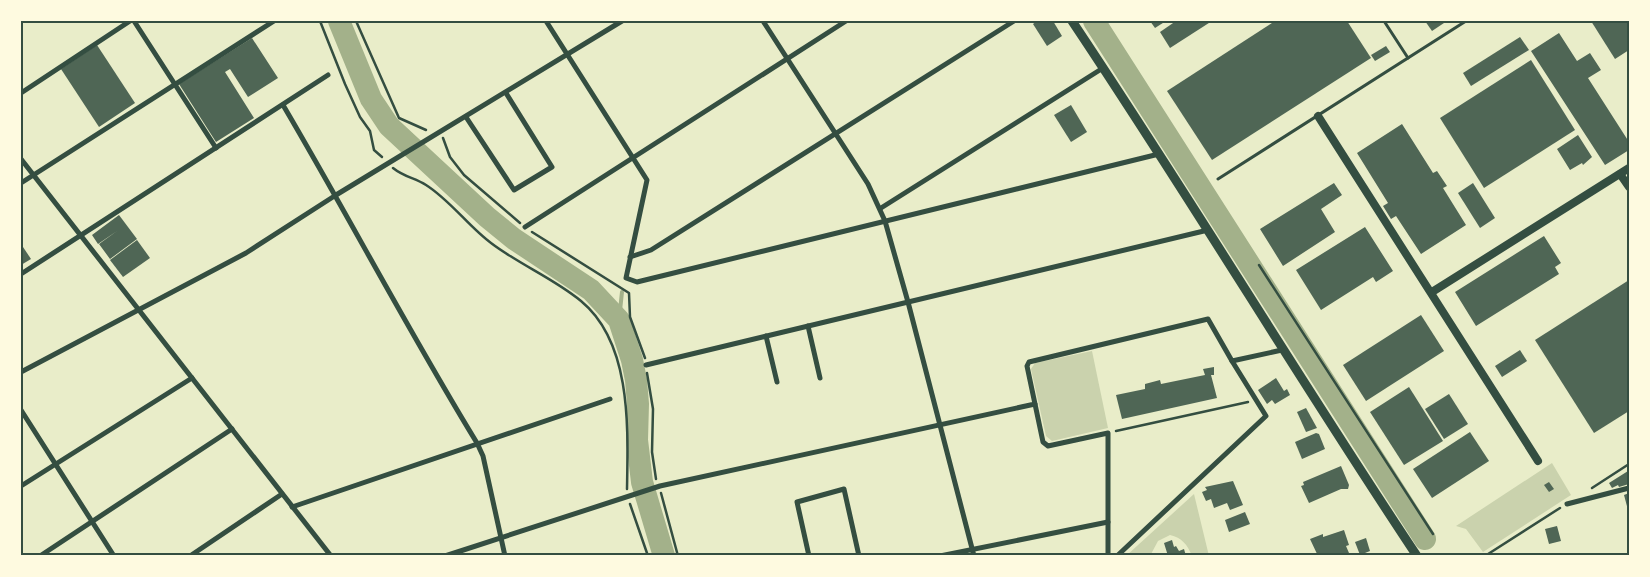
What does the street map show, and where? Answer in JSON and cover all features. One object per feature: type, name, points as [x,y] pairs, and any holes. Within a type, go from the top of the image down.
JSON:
[{"type":"main road","points":[[1072,21],[1208,230],[1282,350],[1417,556]]},
{"type":"street","points":[[21,93],[130,21]]},
{"type":"street","points":[[134,21],[216,148]]},
{"type":"street","points":[[21,183],[274,21]]},
{"type":"street","points":[[546,21],[647,180],[626,278],[636,282],[1159,154]]},
{"type":"street","points":[[21,372],[246,253],[336,195],[442,133],[622,21]]},
{"type":"street","points":[[764,21],[868,184],[881,208],[908,302],[974,556]]},
{"type":"street","points":[[525,227],[846,21]]},
{"type":"street","points":[[630,257],[651,250],[1014,21]]},
{"type":"street","points":[[881,208],[1103,68]]},
{"type":"street","points":[[21,274],[328,75]]},
{"type":"street","points":[[466,117],[514,190],[552,167],[506,93]]},
{"type":"street","points":[[283,105],[336,195],[421,352],[477,443],[483,456],[505,556]]},
{"type":"street","points":[[1318,116],[1538,461]]},
{"type":"street","points":[[21,159],[80,237],[331,556]]},
{"type":"street","points":[[1432,292],[1629,168]]},
{"type":"street","points":[[1620,174],[1629,187]]},
{"type":"street","points":[[646,365],[1208,230]]},
{"type":"street","points":[[1108,556],[1108,433],[1048,446],[1043,442],[1027,366],[1029,362],[1208,319],[1266,416],[1118,556]]},
{"type":"street","points":[[808,326],[820,378]]},
{"type":"street","points":[[766,336],[777,382]]},
{"type":"street","points":[[1232,361],[1282,350]]},
{"type":"street","points":[[21,486],[192,378]]},
{"type":"street","points":[[292,507],[610,398]]},
{"type":"street","points":[[444,556],[501,539],[658,486],[1035,404]]},
{"type":"street","points":[[21,410],[114,556]]},
{"type":"street","points":[[40,556],[232,429]]},
{"type":"street","points":[[1567,504],[1629,488]]},
{"type":"street","points":[[808,556],[797,502],[844,489],[859,556]]},
{"type":"street","points":[[190,556],[282,494]]},
{"type":"street","points":[[940,556],[1108,522]]},
{"type":"lane","points":[[1384,21],[1408,58]]},
{"type":"lane","points":[[1218,179],[1466,21]]},
{"type":"path","points":[[320,21],[345,84],[360,117],[370,131],[374,150],[390,162],[404,177],[426,185],[491,243],[564,288],[596,316],[611,341],[624,384],[630,496],[648,556]]},
{"type":"path","points":[[356,21],[399,118],[422,129],[442,133],[450,157],[464,175],[525,227],[629,292],[630,317],[646,365],[653,409],[654,468],[678,556]]},
{"type":"path","points":[[1259,264],[1433,534]]},
{"type":"path","points":[[1108,433],[1256,400]]},
{"type":"path","points":[[1590,489],[1629,464]]},
{"type":"path","points":[[1486,556],[1567,504]]},
{"type":"green space","points":[[1092,351],[1108,428],[1052,441],[1046,436],[1031,369],[1035,363]]},
{"type":"green space","points":[[1552,463],[1571,495],[1483,552],[1466,529],[1456,526]]},
{"type":"green space","points":[[1194,494],[1209,556],[1192,556],[1184,542],[1170,535],[1158,541],[1150,556],[1126,556]]},
{"type":"building","points":[[1037,21],[1053,21],[1062,36],[1047,46],[1033,24]]},
{"type":"building","points":[[1150,21],[1166,21],[1155,28]]},
{"type":"building","points":[[1176,21],[1212,21],[1170,48],[1160,32]]},
{"type":"building","points":[[1275,21],[1347,21],[1371,58],[1212,160],[1167,91]]},
{"type":"building","points":[[1425,21],[1447,21],[1432,31]]},
{"type":"building","points":[[1591,21],[1629,21],[1629,50],[1615,59]]},
{"type":"building","points":[[1559,33],[1577,61],[1590,53],[1601,70],[1588,78],[1629,142],[1629,150],[1605,165],[1531,51]]},
{"type":"building","points":[[1520,37],[1529,50],[1471,86],[1463,73]]},
{"type":"building","points":[[252,38],[278,78],[248,97],[230,69],[225,72],[254,118],[216,142],[179,84]]},
{"type":"building","points":[[97,45],[135,103],[99,127],[61,69]]},
{"type":"building","points":[[1386,46],[1390,52],[1375,61],[1371,55]]},
{"type":"building","points":[[1531,60],[1575,130],[1484,188],[1440,118]]},
{"type":"building","points":[[1071,105],[1087,132],[1071,142],[1054,115]]},
{"type":"building","points":[[1402,124],[1433,173],[1437,171],[1447,186],[1443,188],[1466,225],[1421,254],[1396,216],[1391,219],[1383,206],[1388,203],[1357,153]]},
{"type":"building","points":[[1578,135],[1592,157],[1583,165],[1582,163],[1570,170],[1557,149]]},
{"type":"building","points":[[1334,183],[1342,195],[1321,209],[1335,232],[1283,266],[1260,229]]},
{"type":"building","points":[[1473,183],[1495,218],[1480,228],[1458,193]]},
{"type":"building","points":[[119,215],[137,239],[110,259],[99,244],[117,231],[98,244],[92,235]]},
{"type":"building","points":[[1365,227],[1393,271],[1376,282],[1373,277],[1321,310],[1296,270]]},
{"type":"building","points":[[1544,236],[1561,263],[1555,267],[1559,274],[1476,326],[1455,292]]},
{"type":"building","points":[[137,240],[150,258],[123,277],[110,260]]},
{"type":"building","points":[[21,244],[31,259],[21,265]]},
{"type":"building","points":[[1629,280],[1629,411],[1594,433],[1535,340]]},
{"type":"building","points":[[1421,315],[1444,351],[1366,401],[1343,365]]},
{"type":"building","points":[[1520,350],[1527,361],[1502,377],[1495,366]]},
{"type":"building","points":[[1214,367],[1214,375],[1211,375],[1217,398],[1122,419],[1116,395],[1145,389],[1145,384],[1160,380],[1161,384],[1205,375],[1203,369]]},
{"type":"building","points":[[1276,378],[1284,391],[1287,389],[1290,395],[1275,404],[1272,400],[1267,404],[1258,390]]},
{"type":"building","points":[[1409,387],[1443,441],[1404,465],[1370,412]]},
{"type":"building","points":[[1449,394],[1468,424],[1444,439],[1425,409]]},
{"type":"building","points":[[1306,408],[1317,428],[1306,432],[1297,412]]},
{"type":"building","points":[[1470,432],[1489,461],[1432,498],[1413,469]]},
{"type":"building","points":[[1316,433],[1319,434],[1325,449],[1302,459],[1295,442]]},
{"type":"building","points":[[1341,466],[1349,485],[1348,489],[1341,489],[1309,503],[1301,486],[1304,485],[1303,482]]},
{"type":"building","points":[[1628,471],[1629,484],[1619,487],[1618,485],[1612,488],[1609,483]]},
{"type":"building","points":[[1233,481],[1243,505],[1230,510],[1227,503],[1214,508],[1211,499],[1206,501],[1202,492],[1207,490],[1205,487]]},
{"type":"building","points":[[1549,482],[1554,489],[1549,492],[1544,485]]},
{"type":"building","points":[[1629,493],[1629,510],[1628,510],[1624,495]]},
{"type":"building","points":[[1245,512],[1250,524],[1229,532],[1225,520]]},
{"type":"building","points":[[1557,526],[1561,541],[1549,544],[1545,529]]},
{"type":"building","points":[[1344,530],[1349,545],[1346,546],[1349,553],[1340,556],[1318,556],[1310,539],[1323,534],[1323,537]]},
{"type":"building","points":[[1366,538],[1370,551],[1360,555],[1355,542]]},
{"type":"building","points":[[1172,540],[1174,547],[1176,546],[1179,551],[1184,549],[1186,556],[1168,556],[1164,543]]},
{"type":"waterway","points":[[339,21],[371,99],[389,126],[487,217],[514,239],[591,290],[619,320],[632,360],[636,380],[638,404],[637,440],[642,482],[664,556]]},
{"type":"waterway","points":[[1094,21],[1425,539]]},
{"type":"waterway","points":[[619,320],[622,292]]}]
